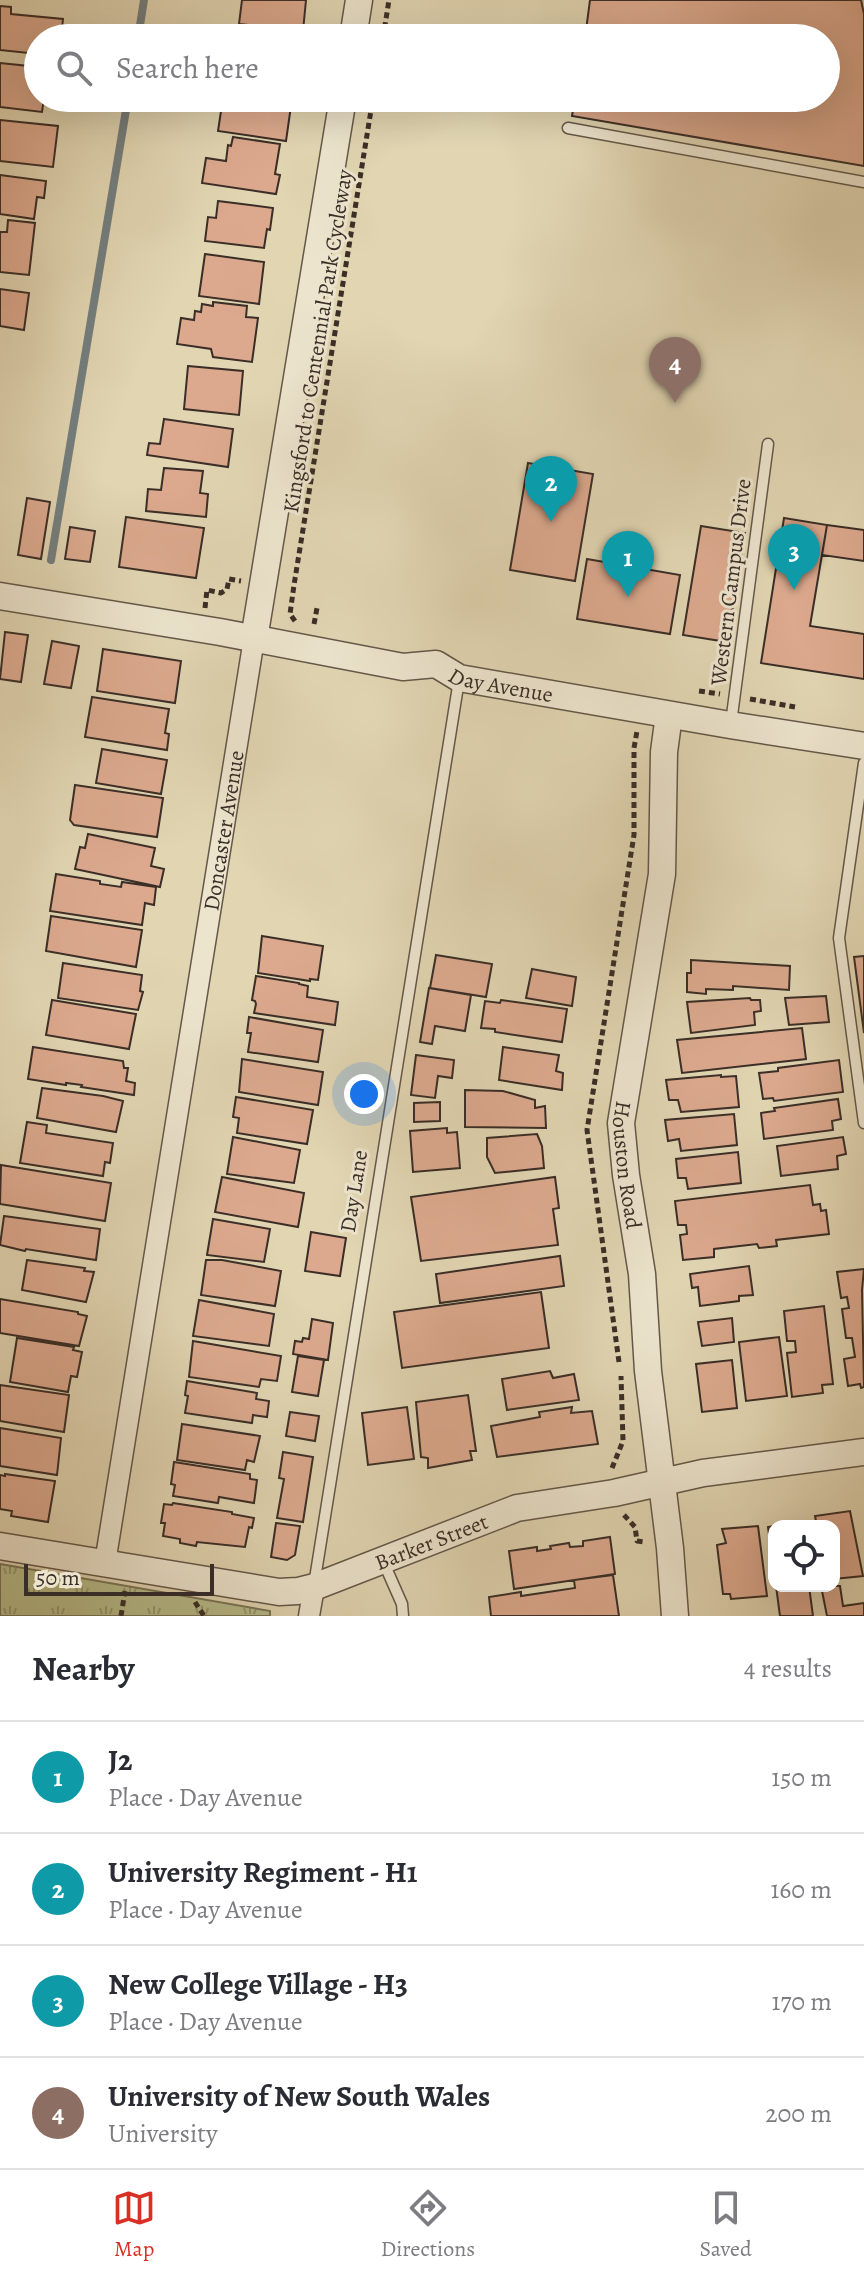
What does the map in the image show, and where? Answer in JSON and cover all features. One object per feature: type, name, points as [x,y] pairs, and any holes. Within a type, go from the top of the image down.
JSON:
[{"type":"street","points":[[355,24],[359,0]]},
{"type":"street","name":"Doncaster Avenue","points":[[105,1563],[341,112]]},
{"type":"street","name":"Day Avenue","points":[[0,596],[403,667],[436,664],[459,678],[864,746]]},
{"type":"street","name":"Houston Road","points":[[669,715],[664,752],[662,874],[621,1123],[642,1274],[648,1371],[675,1616]]},
{"type":"street","name":"Barker Street","points":[[0,1546],[279,1592],[298,1591],[517,1508],[614,1493],[703,1473],[864,1452]]},
{"type":"street","name":"Day Lane","points":[[309,1616],[314,1587]]},
{"type":"lane","points":[[568,128],[864,182]]},
{"type":"lane","name":"Western Campus Drive","points":[[730,725],[768,444]]},
{"type":"lane","name":"Day Lane","points":[[314,1587],[459,678]]},
{"type":"lane","points":[[864,763],[839,938],[864,1123]]},
{"type":"lane","points":[[383,1561],[402,1604],[403,1616]]},
{"type":"path","points":[[385,24],[389,0]]},
{"type":"path","name":"Kingsford to Centennial Park Cycleway","points":[[296,590],[371,112]]},
{"type":"path","points":[[207,590],[221,593],[227,589],[229,579],[236,580]]},
{"type":"path","points":[[314,626],[317,608]]},
{"type":"path","points":[[689,689],[807,709]]},
{"type":"path","points":[[617,1507],[636,1532]]},
{"type":"green space","points":[[0,1564],[270,1611],[270,1616],[0,1616]]},
{"type":"building","points":[[242,0],[306,0],[304,24],[239,24]]},
{"type":"building","points":[[590,0],[861,0],[864,14],[864,166],[572,116],[573,112],[840,112],[840,24],[587,24]]},
{"type":"building","points":[[0,6],[11,7],[11,14],[63,19],[62,24],[24,24],[24,53],[0,50]]},
{"type":"building","points":[[0,63],[24,66],[24,110],[0,107]]},
{"type":"building","points":[[221,112],[290,112],[286,141],[218,131]]},
{"type":"building","points":[[0,120],[58,126],[53,167],[0,161]]},
{"type":"building","points":[[233,137],[280,144],[275,174],[280,175],[276,194],[202,183],[206,158],[226,161],[228,145],[231,146]]},
{"type":"building","points":[[0,175],[46,181],[44,198],[37,197],[34,219],[0,214]]},
{"type":"building","points":[[218,201],[273,208],[264,248],[205,241],[208,217],[216,218]]},
{"type":"building","points":[[8,220],[35,223],[29,275],[0,272],[0,232],[7,232]]},
{"type":"building","points":[[205,254],[264,262],[259,304],[199,296]]},
{"type":"building","points":[[0,289],[29,293],[24,330],[0,326]]},
{"type":"building","points":[[213,302],[247,306],[246,317],[258,318],[252,362],[213,357],[211,349],[177,344],[181,318],[194,320],[195,311],[201,312],[202,304],[213,306]]},
{"type":"building","points":[[188,366],[243,371],[239,415],[184,409]]},
{"type":"building","points":[[164,419],[233,429],[228,467],[147,455],[149,443],[160,444]]},
{"type":"building","points":[[528,463],[593,474],[575,581],[510,570]]},
{"type":"building","points":[[164,468],[203,471],[200,493],[208,494],[206,517],[146,511],[148,489],[161,490]]},
{"type":"building","points":[[27,498],[50,502],[41,559],[18,555]]},
{"type":"building","points":[[126,517],[204,528],[196,578],[119,567]]},
{"type":"building","points":[[784,518],[827,525],[810,626],[864,634],[864,679],[761,663]]},
{"type":"building","points":[[827,525],[864,530],[864,561],[822,555]]},
{"type":"building","points":[[701,526],[745,533],[727,642],[683,635]]},
{"type":"building","points":[[70,527],[95,531],[90,562],[65,559]]},
{"type":"building","points":[[587,559],[680,575],[670,634],[577,619]]},
{"type":"building","points":[[5,632],[28,635],[21,682],[0,679]]},
{"type":"building","points":[[52,641],[79,646],[71,688],[44,684]]},
{"type":"building","points":[[103,649],[181,661],[175,703],[97,691]]},
{"type":"building","points":[[92,697],[169,709],[165,733],[169,734],[167,750],[85,737]]},
{"type":"building","points":[[102,749],[167,760],[161,794],[96,783]]},
{"type":"building","points":[[75,785],[163,798],[157,837],[74,825],[70,820]]},
{"type":"building","points":[[88,834],[155,848],[151,866],[164,869],[160,887],[75,869],[80,847],[85,848]]},
{"type":"building","points":[[56,874],[121,887],[122,882],[156,887],[154,905],[145,903],[142,925],[50,911]]},
{"type":"building","points":[[51,916],[142,930],[136,967],[46,951]]},
{"type":"building","points":[[262,936],[323,946],[318,980],[258,973]]},
{"type":"building","points":[[436,955],[492,964],[486,997],[430,988]]},
{"type":"building","points":[[864,956],[864,1033],[854,957]]},
{"type":"building","points":[[691,960],[790,966],[789,990],[733,986],[733,990],[706,989],[706,994],[687,992]]},
{"type":"building","points":[[63,963],[142,975],[140,991],[143,992],[138,1010],[58,998]]},
{"type":"building","points":[[532,969],[576,977],[572,1006],[526,998]]},
{"type":"building","points":[[256,976],[299,983],[308,986],[307,997],[338,1002],[335,1025],[254,1013],[256,1004],[252,1000]]},
{"type":"building","points":[[429,988],[471,995],[465,1031],[435,1026],[432,1044],[420,1042]]},
{"type":"building","points":[[826,996],[829,1022],[789,1025],[785,998]]},
{"type":"building","points":[[52,1000],[136,1014],[129,1049],[46,1035]]},
{"type":"building","points":[[501,1000],[567,1009],[562,1042],[481,1028],[485,1001],[500,1003]]},
{"type":"building","points":[[760,1000],[761,1011],[754,1012],[755,1025],[691,1033],[687,1002]]},
{"type":"building","points":[[249,1017],[323,1030],[318,1062],[248,1052],[251,1033],[247,1033]]},
{"type":"building","points":[[802,1028],[806,1059],[682,1073],[677,1040]]},
{"type":"building","points":[[33,1047],[123,1061],[124,1068],[128,1068],[126,1081],[135,1083],[134,1095],[28,1079]]},
{"type":"building","points":[[503,1047],[559,1055],[556,1071],[563,1073],[562,1090],[499,1080]]},
{"type":"building","points":[[416,1055],[454,1060],[452,1078],[438,1076],[435,1098],[411,1095]]},
{"type":"building","points":[[242,1059],[323,1072],[318,1105],[239,1092]]},
{"type":"building","points":[[839,1060],[843,1092],[774,1101],[773,1098],[763,1099],[759,1073]]},
{"type":"building","points":[[736,1076],[739,1107],[681,1112],[678,1100],[669,1100],[666,1080]]},
{"type":"building","points":[[42,1088],[123,1101],[116,1132],[37,1118]]},
{"type":"building","points":[[465,1090],[503,1091],[535,1100],[535,1108],[545,1106],[546,1128],[465,1127]]},
{"type":"building","points":[[236,1097],[313,1110],[307,1144],[237,1133],[239,1118],[233,1117]]},
{"type":"building","points":[[838,1099],[841,1119],[832,1121],[833,1130],[764,1139],[761,1113],[775,1111],[774,1108]]},
{"type":"building","points":[[440,1102],[440,1121],[414,1122],[414,1103]]},
{"type":"building","points":[[734,1114],[737,1145],[681,1151],[679,1139],[668,1141],[665,1120]]},
{"type":"building","points":[[27,1122],[47,1125],[46,1133],[113,1143],[110,1163],[105,1162],[103,1176],[20,1163]]},
{"type":"building","points":[[447,1128],[447,1133],[457,1132],[460,1168],[413,1172],[410,1131]]},
{"type":"building","points":[[537,1134],[542,1146],[544,1168],[495,1173],[487,1157],[487,1138]]},
{"type":"building","points":[[233,1137],[300,1150],[294,1183],[227,1174]]},
{"type":"building","points":[[843,1137],[846,1154],[837,1156],[838,1169],[781,1176],[777,1146]]},
{"type":"building","points":[[738,1152],[741,1183],[688,1189],[686,1178],[678,1178],[676,1159]]},
{"type":"building","points":[[1,1165],[111,1183],[105,1221],[0,1204]]},
{"type":"building","points":[[222,1177],[304,1193],[298,1227],[215,1212]]},
{"type":"building","points":[[555,1177],[559,1208],[553,1209],[558,1245],[421,1261],[411,1197]]},
{"type":"building","points":[[810,1185],[813,1205],[820,1204],[821,1211],[826,1210],[829,1234],[776,1240],[777,1246],[759,1248],[757,1244],[714,1249],[714,1257],[683,1260],[680,1235],[687,1234],[686,1225],[678,1225],[675,1201]]},
{"type":"building","points":[[4,1216],[100,1229],[96,1260],[0,1245]]},
{"type":"building","points":[[213,1219],[270,1229],[264,1262],[207,1255]]},
{"type":"building","points":[[311,1232],[346,1238],[340,1276],[305,1271]]},
{"type":"building","points":[[560,1256],[564,1286],[440,1303],[436,1274]]},
{"type":"building","points":[[27,1260],[94,1272],[86,1302],[22,1290]]},
{"type":"building","points":[[206,1260],[281,1271],[275,1306],[201,1295]]},
{"type":"building","points":[[749,1266],[753,1295],[739,1296],[739,1301],[700,1306],[698,1287],[692,1288],[690,1274]]},
{"type":"building","points":[[864,1269],[864,1387],[861,1388],[860,1384],[848,1386],[844,1359],[855,1357],[852,1338],[846,1338],[842,1309],[849,1308],[847,1297],[841,1298],[837,1272]]},
{"type":"building","points":[[541,1292],[549,1348],[402,1368],[394,1312]]},
{"type":"building","points":[[0,1299],[87,1316],[79,1346],[0,1333]]},
{"type":"building","points":[[199,1300],[274,1314],[269,1346],[193,1336]]},
{"type":"building","points":[[824,1306],[833,1384],[822,1385],[823,1393],[792,1397],[787,1353],[796,1352],[795,1341],[787,1341],[784,1311]]},
{"type":"building","points":[[732,1318],[734,1342],[702,1346],[698,1322]]},
{"type":"building","points":[[312,1319],[333,1323],[328,1360],[293,1354],[295,1341],[309,1339]]},
{"type":"building","points":[[779,1337],[787,1396],[746,1401],[739,1342]]},
{"type":"building","points":[[17,1338],[74,1347],[73,1350],[82,1352],[77,1377],[71,1376],[68,1392],[10,1382]]},
{"type":"building","points":[[193,1341],[281,1356],[277,1381],[261,1379],[259,1387],[189,1377]]},
{"type":"building","points":[[298,1356],[324,1360],[318,1396],[292,1392]]},
{"type":"building","points":[[732,1360],[737,1408],[702,1412],[696,1364]]},
{"type":"building","points":[[550,1371],[553,1378],[574,1374],[579,1400],[507,1410],[502,1379]]},
{"type":"building","points":[[187,1381],[257,1393],[256,1399],[269,1401],[267,1417],[253,1415],[252,1423],[185,1413]]},
{"type":"building","points":[[0,1385],[69,1395],[64,1432],[0,1421]]},
{"type":"building","points":[[468,1395],[476,1451],[470,1451],[472,1460],[428,1468],[428,1458],[421,1457],[416,1402]]},
{"type":"building","points":[[407,1407],[414,1459],[368,1465],[362,1413]]},
{"type":"building","points":[[572,1407],[571,1413],[592,1411],[598,1444],[497,1457],[491,1426],[540,1417],[539,1412]]},
{"type":"building","points":[[290,1412],[319,1416],[315,1441],[286,1436]]},
{"type":"building","points":[[182,1424],[260,1436],[254,1462],[247,1460],[245,1470],[177,1460]]},
{"type":"building","points":[[0,1428],[61,1438],[57,1475],[0,1466]]},
{"type":"building","points":[[283,1452],[313,1457],[303,1522],[277,1518],[284,1479],[279,1478]]},
{"type":"building","points":[[174,1462],[250,1474],[250,1479],[257,1480],[254,1503],[219,1497],[218,1503],[173,1496]]},
{"type":"building","points":[[0,1475],[55,1481],[48,1522],[11,1516],[12,1511],[0,1509]]},
{"type":"building","points":[[164,1504],[254,1518],[245,1547],[197,1542],[196,1546],[163,1536],[165,1523],[161,1523]]},
{"type":"building","points":[[850,1511],[863,1576],[840,1578],[840,1520],[816,1520],[815,1516]]},
{"type":"building","points":[[276,1523],[300,1526],[295,1555],[287,1560],[271,1557]]},
{"type":"building","points":[[758,1526],[767,1596],[731,1599],[730,1594],[723,1594],[717,1545],[726,1543],[722,1529]]},
{"type":"building","points":[[610,1537],[615,1574],[514,1589],[509,1551],[537,1547],[537,1551],[569,1543],[570,1547],[583,1546],[583,1541]]},
{"type":"building","points":[[613,1575],[619,1616],[491,1616],[489,1597],[575,1588],[574,1580]]},
{"type":"building","points":[[840,1586],[843,1606],[864,1603],[864,1616],[827,1616],[822,1592],[840,1592]]},
{"type":"building","points":[[777,1592],[810,1592],[813,1616],[780,1616]]},
{"type":"waterway","points":[[140,24],[144,0]]},
{"type":"waterway","points":[[51,560],[126,112]]},
{"type":"place","name":"University of New South Wales","points":[[675,403]]},
{"type":"place","name":"University Regiment - H1","points":[[551,522]]},
{"type":"place","name":"New College Village - H3","points":[[794,590]]},
{"type":"place","name":"J2","points":[[628,597]]}]
